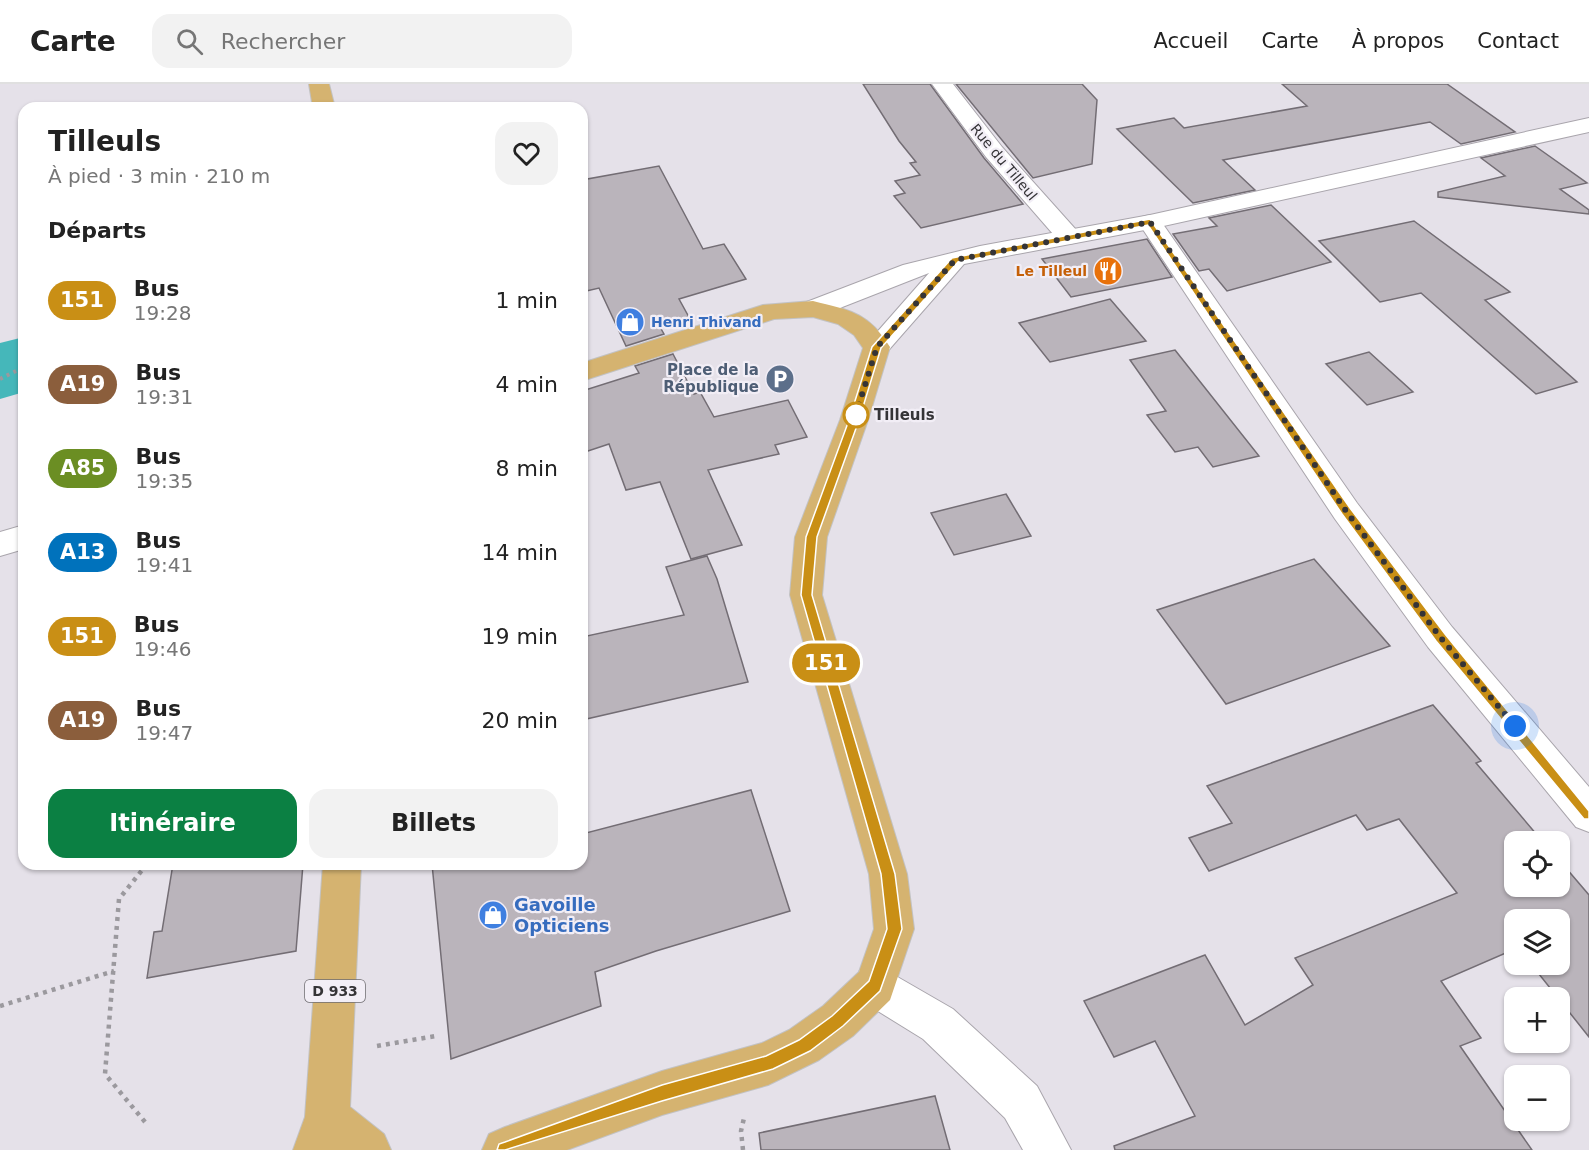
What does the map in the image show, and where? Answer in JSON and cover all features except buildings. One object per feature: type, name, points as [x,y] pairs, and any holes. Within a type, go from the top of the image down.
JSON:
[{"type":"main road","points":[[319,84],[323,102]]},
{"type":"main road","points":[[505,1150],[662,1093],[768,1063],[804,1045],[838,1021],[875,985],[894,929],[888,874],[806,595],[812,537],[877,347],[862,329],[847,318],[813,309],[772,311],[588,370]]},
{"type":"main road","name":"D 933","points":[[322,1133],[342,870]]},
{"type":"main road","points":[[322,1133],[368,1150]]},
{"type":"street","name":"Rue du Tilleul","points":[[942,84],[994,152],[1069,237]]},
{"type":"street","points":[[813,309],[859,293],[912,270],[1150,222],[1589,125]]},
{"type":"street","points":[[1150,222],[1346,511],[1440,637],[1589,815]]},
{"type":"street","points":[[877,347],[955,260]]},
{"type":"street","points":[[0,544],[18,539]]},
{"type":"street","points":[[875,985],[938,1024],[1021,1102],[1048,1150]]},
{"type":"path","points":[[0,379],[18,370]]},
{"type":"path","points":[[142,870],[119,899],[105,1074],[145,1122]]},
{"type":"path","points":[[0,1006],[114,971]]},
{"type":"path","points":[[373,1046],[436,1036]]},
{"type":"path","points":[[743,1150],[741,1131],[745,1113]]},
{"type":"water","points":[[18,338],[18,394],[0,399],[0,343]]},
{"type":"bus line","name":"151","points":[[505,1150],[662,1093],[768,1063],[804,1045],[838,1021],[875,985],[894,929],[888,874],[806,595],[812,537],[854,420],[877,347],[955,260],[980,253],[1018,248],[1150,222],[1346,511],[1440,637],[1589,815]]},
{"type":"place","name":"Le Tilleul","points":[[1108,271]]},
{"type":"place","name":"Henri Thivand","points":[[630,322]]},
{"type":"place","name":"Place de la République","points":[[780,379]]},
{"type":"place","name":"Tilleuls","points":[[856,415]]},
{"type":"place","name":"Gavoille Opticiens","points":[[493,915]]},
{"type":"route","points":[[856,415],[854,420],[877,347],[955,260],[980,253],[1018,248],[1150,222],[1346,511],[1440,637],[1515,726]]}]
